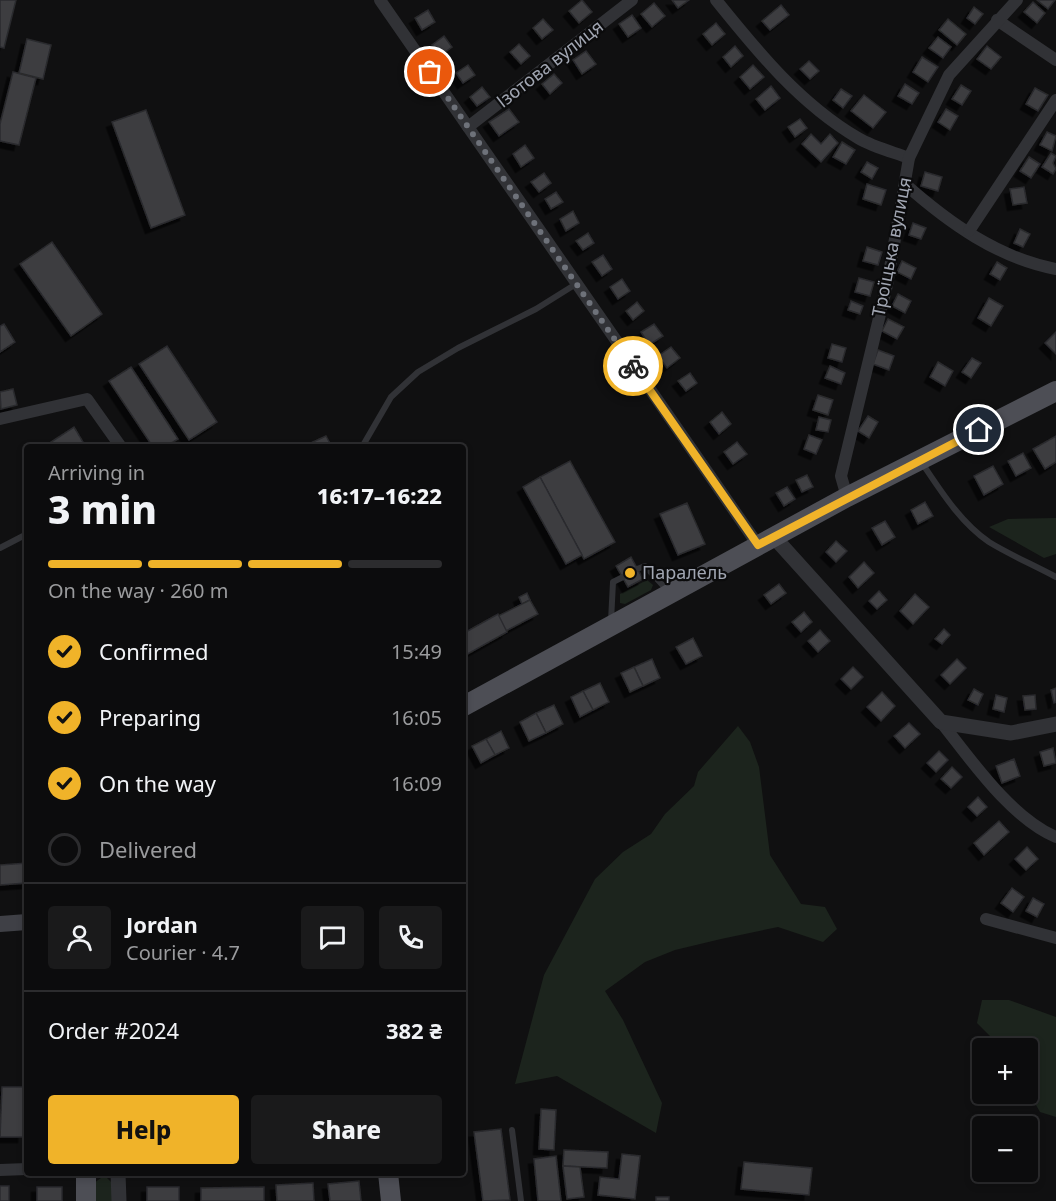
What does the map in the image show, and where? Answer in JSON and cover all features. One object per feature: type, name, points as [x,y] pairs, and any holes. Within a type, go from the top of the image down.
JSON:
[{"type":"main road","points":[[466,705],[847,497],[1056,391]]},
{"type":"main road","points":[[0,924],[24,922]]},
{"type":"main road","points":[[86,1176],[86,1201]]},
{"type":"main road","points":[[388,1176],[391,1201]]},
{"type":"street","points":[[380,0],[576,284],[766,541],[941,722],[1009,803],[1037,829],[1056,837]]},
{"type":"street","name":"Ізотова вулиця","points":[[468,127],[632,0]]},
{"type":"street","points":[[716,0],[747,39],[813,108],[860,139],[909,158]]},
{"type":"street","name":"Троїцька вулиця","points":[[847,497],[841,476],[887,285],[909,158],[949,75],[1017,0]]},
{"type":"street","points":[[997,20],[1056,60]]},
{"type":"street","points":[[969,231],[1056,100]]},
{"type":"street","points":[[904,184],[937,213],[969,231],[993,249],[1034,265],[1056,269]]},
{"type":"street","points":[[0,418],[87,399],[119,444]]},
{"type":"street","points":[[941,722],[1011,733],[1056,724]]},
{"type":"street","points":[[986,919],[1056,938]]},
{"type":"street","points":[[0,1170],[24,1169]]},
{"type":"street","points":[[118,1176],[119,1201]]},
{"type":"lane","points":[[364,444],[391,397],[418,372],[458,348],[536,309],[576,284]]},
{"type":"lane","points":[[920,460],[951,506],[970,526],[990,542],[1056,577]]},
{"type":"lane","points":[[0,548],[24,536]]},
{"type":"lane","points":[[638,569],[645,566],[670,594]]},
{"type":"lane","points":[[610,625],[613,582],[623,577]]},
{"type":"lane","points":[[512,1130],[521,1201]]},
{"type":"shaded area","points":[[1056,518],[1056,554],[1044,558],[989,527],[1008,519]]},
{"type":"shaded area","points":[[647,580],[653,585],[651,590],[625,604],[620,603],[620,594]]},
{"type":"shaded area","points":[[738,726],[750,742],[759,767],[770,855],[801,904],[825,907],[837,929],[823,942],[778,927],[675,950],[645,962],[605,991],[623,1020],[662,1103],[656,1133],[557,1076],[515,1084],[544,975],[595,879],[623,852],[651,834],[665,814],[694,786],[698,772]]},
{"type":"shaded area","points":[[982,1000],[1009,1000],[1056,1017],[1056,1117],[1040,1112],[1035,1104],[1038,1104],[1038,1038],[992,1038],[977,1023]]},
{"type":"shaded area","points":[[101,1178],[107,1178],[111,1182],[115,1201],[91,1201],[94,1183]]},
{"type":"building","points":[[0,0],[16,0],[4,48],[0,47]]},
{"type":"building","points":[[582,0],[592,12],[579,23],[569,11]]},
{"type":"building","points":[[672,0],[689,0],[678,8]]},
{"type":"building","points":[[1037,0],[1055,0],[1048,9]]},
{"type":"building","points":[[1033,2],[1045,13],[1037,23],[1024,12]]},
{"type":"building","points":[[654,3],[665,16],[652,27],[641,14]]},
{"type":"building","points":[[781,5],[789,15],[770,30],[762,21]]},
{"type":"building","points":[[974,7],[983,14],[975,24],[967,18]]},
{"type":"building","points":[[428,10],[435,22],[422,30],[415,18]]},
{"type":"building","points":[[632,15],[641,28],[628,37],[619,24]]},
{"type":"building","points":[[543,19],[553,30],[542,39],[533,28]]},
{"type":"building","points":[[948,19],[966,34],[957,45],[939,30]]},
{"type":"building","points":[[716,23],[725,34],[712,45],[703,34]]},
{"type":"building","points":[[444,36],[452,47],[440,56],[432,45]]},
{"type":"building","points":[[938,37],[951,47],[943,58],[929,48]]},
{"type":"building","points":[[27,39],[51,45],[43,79],[19,73]]},
{"type":"building","points":[[519,44],[530,56],[521,64],[510,52]]},
{"type":"building","points":[[735,46],[743,56],[731,67],[723,57]]},
{"type":"building","points":[[987,46],[1001,57],[991,69],[977,59]]},
{"type":"building","points":[[586,51],[596,64],[582,74],[573,60]]},
{"type":"building","points":[[922,57],[938,67],[928,82],[913,72]]},
{"type":"building","points":[[809,61],[819,71],[810,79],[800,69]]},
{"type":"building","points":[[468,65],[475,75],[463,83],[456,73]]},
{"type":"building","points":[[753,65],[764,77],[750,89],[740,77]]},
{"type":"building","points":[[13,72],[36,78],[19,145],[0,141],[0,124]]},
{"type":"building","points":[[554,74],[562,83],[550,94],[542,84]]},
{"type":"building","points":[[905,84],[919,93],[912,104],[898,96]]},
{"type":"building","points":[[961,85],[971,91],[962,105],[952,99]]},
{"type":"building","points":[[771,86],[780,98],[765,110],[756,99]]},
{"type":"building","points":[[482,87],[490,97],[477,106],[470,97]]},
{"type":"building","points":[[1035,88],[1048,95],[1038,111],[1026,104]]},
{"type":"building","points":[[841,89],[852,96],[843,108],[833,100]]},
{"type":"building","points":[[864,95],[886,112],[873,128],[851,111]]},
{"type":"building","points":[[509,109],[519,122],[499,136],[489,122]]},
{"type":"building","points":[[946,109],[958,116],[950,130],[938,122]]},
{"type":"building","points":[[146,110],[185,215],[151,228],[112,122]]},
{"type":"building","points":[[800,119],[807,128],[795,137],[788,127]]},
{"type":"building","points":[[1047,132],[1056,136],[1052,151],[1040,145]]},
{"type":"building","points":[[811,134],[821,144],[830,134],[838,143],[821,162],[802,144]]},
{"type":"building","points":[[842,142],[855,150],[846,164],[833,157]]},
{"type":"building","points":[[525,145],[534,158],[521,167],[513,154]]},
{"type":"building","points":[[1051,153],[1056,156],[1053,163],[1056,169],[1053,174],[1042,167]]},
{"type":"building","points":[[1029,157],[1040,164],[1031,178],[1020,171]]},
{"type":"building","points":[[867,162],[878,168],[872,179],[861,172]]},
{"type":"building","points":[[925,172],[942,177],[938,191],[921,186]]},
{"type":"building","points":[[544,173],[551,183],[539,192],[531,182]]},
{"type":"building","points":[[867,184],[886,190],[881,205],[863,199]]},
{"type":"building","points":[[1024,187],[1027,203],[1013,205],[1010,189]]},
{"type":"building","points":[[556,192],[563,202],[551,209],[545,199]]},
{"type":"building","points":[[573,211],[579,223],[566,231],[560,219]]},
{"type":"building","points":[[913,223],[926,228],[921,239],[909,235]]},
{"type":"building","points":[[1020,229],[1030,234],[1023,247],[1014,243]]},
{"type":"building","points":[[588,233],[594,243],[583,250],[576,241]]},
{"type":"building","points":[[52,242],[102,314],[71,336],[20,264]]},
{"type":"building","points":[[867,247],[882,252],[878,265],[863,261]]},
{"type":"building","points":[[603,255],[612,269],[602,276],[592,262]]},
{"type":"building","points":[[902,261],[916,268],[911,279],[897,272]]},
{"type":"building","points":[[997,262],[1007,268],[1000,280],[990,274]]},
{"type":"building","points":[[859,278],[874,282],[870,296],[855,292]]},
{"type":"building","points":[[622,279],[630,291],[618,299],[610,287]]},
{"type":"building","points":[[898,294],[911,301],[905,313],[892,306]]},
{"type":"building","points":[[989,298],[1003,306],[991,326],[978,318]]},
{"type":"building","points":[[851,301],[863,306],[860,314],[848,310]]},
{"type":"building","points":[[637,302],[644,311],[633,320],[626,311]]},
{"type":"building","points":[[888,319],[904,327],[897,339],[882,331]]},
{"type":"building","points":[[4,324],[15,342],[0,352],[0,326]]},
{"type":"building","points":[[654,324],[663,336],[649,345],[641,332]]},
{"type":"building","points":[[1056,332],[1056,354],[1045,343]]},
{"type":"building","points":[[832,344],[846,348],[842,362],[828,358]]},
{"type":"building","points":[[167,346],[217,422],[189,440],[139,364]]},
{"type":"building","points":[[671,347],[680,358],[667,368],[658,356]]},
{"type":"building","points":[[878,350],[894,356],[889,370],[873,364]]},
{"type":"building","points":[[972,358],[981,363],[971,378],[962,372]]},
{"type":"building","points":[[938,362],[953,371],[945,386],[930,377]]},
{"type":"building","points":[[830,366],[845,373],[841,384],[825,378]]},
{"type":"building","points":[[131,367],[178,439],[170,444],[151,444],[109,381]]},
{"type":"building","points":[[690,373],[697,383],[686,391],[678,381]]},
{"type":"building","points":[[13,389],[17,405],[1,409],[0,392]]},
{"type":"building","points":[[818,395],[833,400],[828,415],[813,410]]},
{"type":"building","points":[[722,412],[731,424],[719,434],[710,422]]},
{"type":"building","points":[[868,416],[878,422],[869,438],[858,431]]},
{"type":"building","points":[[819,417],[831,420],[828,432],[816,430]]},
{"type":"building","points":[[74,427],[84,444],[48,444]]},
{"type":"building","points":[[809,435],[822,440],[816,454],[804,449]]},
{"type":"building","points":[[326,436],[330,444],[309,444]]},
{"type":"building","points":[[1056,436],[1056,462],[1045,469],[1033,449]]},
{"type":"building","points":[[737,442],[747,454],[733,464],[724,452]]},
{"type":"building","points":[[1023,453],[1031,468],[1016,476],[1008,461]]},
{"type":"building","points":[[570,461],[615,542],[584,559],[540,477]]},
{"type":"building","points":[[993,466],[1003,484],[984,495],[974,476]]},
{"type":"building","points":[[807,475],[813,487],[802,492],[796,480]]},
{"type":"building","points":[[540,477],[582,555],[566,564],[523,487]]},
{"type":"building","points":[[787,487],[795,499],[784,506],[776,493]]},
{"type":"building","points":[[925,502],[933,516],[918,524],[911,510]]},
{"type":"building","points":[[687,503],[705,544],[678,555],[660,514]]},
{"type":"building","points":[[885,521],[895,537],[882,545],[872,528]]},
{"type":"building","points":[[836,541],[847,551],[836,562],[826,552]]},
{"type":"building","name":"Паралель","points":[[631,557],[643,579],[628,587],[616,566]]},
{"type":"building","points":[[864,562],[874,573],[858,588],[849,577]]},
{"type":"building","points":[[779,584],[786,593],[771,604],[764,595]]},
{"type":"building","points":[[879,591],[887,600],[877,609],[869,601]]},
{"type":"building","points":[[527,593],[530,600],[522,604],[519,597]]},
{"type":"building","points":[[915,594],[929,607],[913,624],[900,611]]},
{"type":"building","points":[[530,600],[538,614],[506,631],[498,616]]},
{"type":"building","points":[[804,612],[812,622],[801,632],[792,622]]},
{"type":"building","points":[[498,614],[507,632],[466,655],[466,632]]},
{"type":"building","points":[[944,629],[950,635],[942,644],[935,639]]},
{"type":"building","points":[[820,630],[830,641],[818,652],[808,641]]},
{"type":"building","points":[[693,638],[702,656],[686,664],[676,647]]},
{"type":"building","points":[[652,659],[660,678],[643,686],[634,667]]},
{"type":"building","points":[[957,659],[966,668],[950,684],[941,675]]},
{"type":"building","points":[[634,667],[643,686],[630,692],[621,673]]},
{"type":"building","points":[[853,667],[863,677],[851,689],[841,679]]},
{"type":"building","points":[[600,683],[609,702],[593,710],[583,691]]},
{"type":"building","points":[[1056,688],[1056,702],[1054,703],[1051,690]]},
{"type":"building","points":[[974,689],[983,694],[978,705],[968,700]]},
{"type":"building","points":[[583,691],[593,710],[580,717],[571,697]]},
{"type":"building","points":[[882,692],[895,706],[881,721],[867,707]]},
{"type":"building","points":[[996,695],[1007,698],[1004,712],[993,709]]},
{"type":"building","points":[[1035,695],[1036,709],[1025,710],[1023,696]]},
{"type":"building","points":[[554,705],[563,724],[546,733],[536,713]]},
{"type":"building","points":[[536,713],[546,733],[529,741],[520,722]]},
{"type":"building","points":[[909,723],[920,734],[905,748],[894,736]]},
{"type":"building","points":[[501,731],[509,748],[495,755],[486,739]]},
{"type":"building","points":[[486,739],[495,755],[481,763],[472,746]]},
{"type":"building","points":[[1053,748],[1056,763],[1044,766],[1040,752]]},
{"type":"building","points":[[939,751],[948,760],[936,772],[927,763]]},
{"type":"building","points":[[1014,759],[1020,776],[1002,783],[996,766]]},
{"type":"building","points":[[952,767],[962,777],[951,788],[941,779]]},
{"type":"building","points":[[978,797],[987,807],[977,816],[968,807]]},
{"type":"building","points":[[999,821],[1009,832],[984,855],[974,843]]},
{"type":"building","points":[[1027,847],[1038,859],[1026,870],[1015,859]]},
{"type":"building","points":[[24,863],[24,883],[0,885],[0,865]]},
{"type":"building","points":[[1012,888],[1024,897],[1013,912],[1001,903]]},
{"type":"building","points":[[1033,898],[1044,904],[1037,917],[1026,911]]},
{"type":"building","points":[[2,1087],[23,1087],[23,1137],[0,1137]]},
{"type":"building","points":[[541,1109],[556,1110],[554,1150],[539,1149]]},
{"type":"building","points":[[501,1129],[510,1200],[483,1201],[474,1132]]},
{"type":"building","points":[[564,1150],[608,1152],[607,1168],[563,1166]]},
{"type":"building","points":[[622,1154],[640,1156],[635,1199],[598,1195],[600,1177],[619,1179]]},
{"type":"building","points":[[556,1156],[561,1201],[538,1201],[534,1159]]},
{"type":"building","points":[[744,1162],[812,1168],[809,1195],[741,1189]]},
{"type":"building","points":[[563,1166],[580,1167],[584,1197],[567,1199]]},
{"type":"building","points":[[359,1181],[361,1201],[330,1201],[328,1184]]},
{"type":"building","points":[[313,1183],[314,1201],[277,1201],[276,1185]]},
{"type":"building","points":[[0,1186],[9,1186],[9,1201],[0,1201]]},
{"type":"building","points":[[37,1187],[62,1187],[62,1201],[37,1201]]},
{"type":"building","points":[[147,1187],[179,1187],[179,1201],[147,1201]]},
{"type":"building","points":[[264,1187],[264,1201],[201,1201],[201,1188]]},
{"type":"building","points":[[656,1197],[669,1197],[669,1201],[656,1201]]},
{"type":"way so far","points":[[430,72],[633,366]]},
{"type":"place","name":"Паралель","points":[[630,573]]},
{"type":"route","points":[[633,366],[758,545],[979,430]]}]
